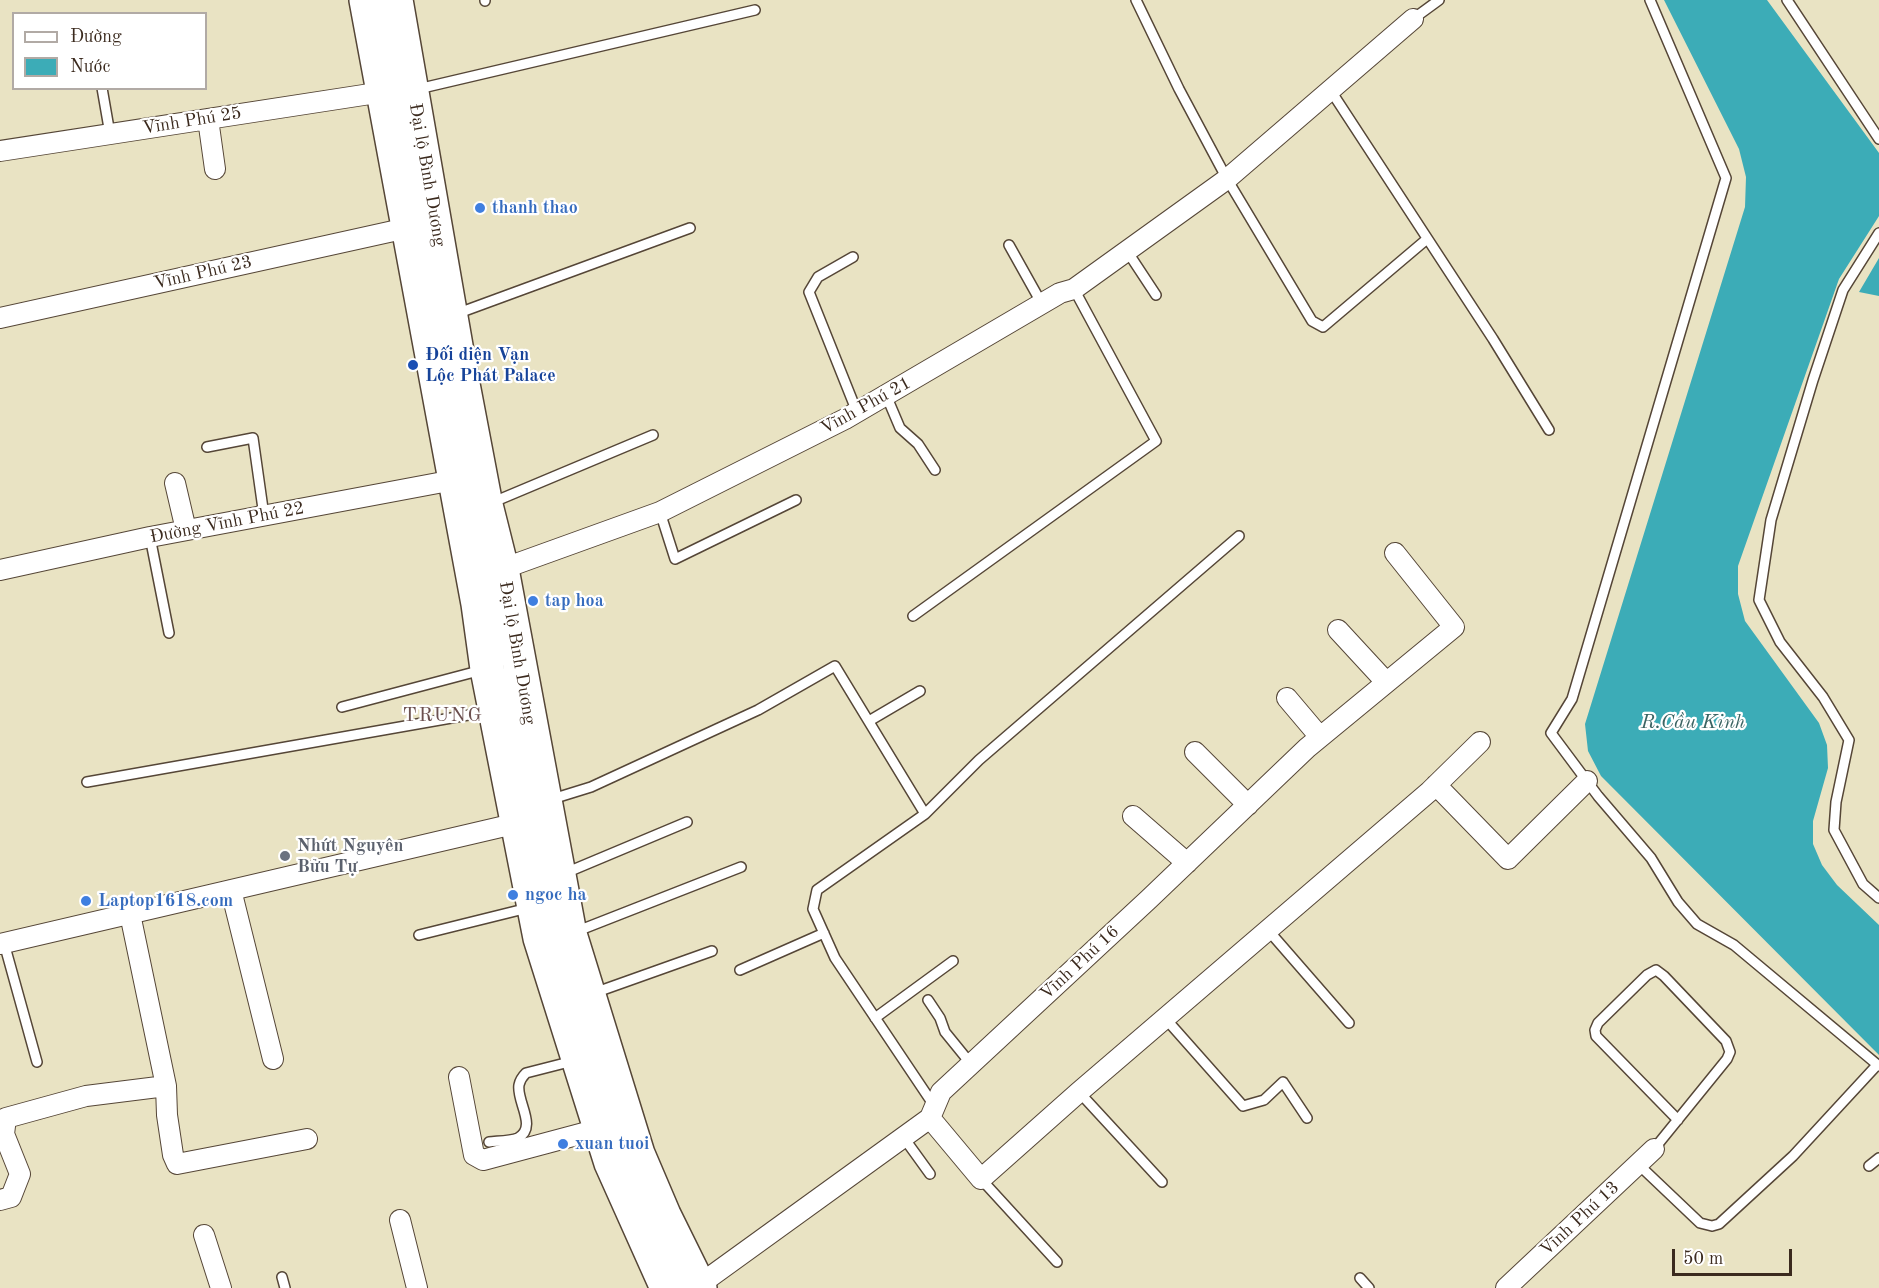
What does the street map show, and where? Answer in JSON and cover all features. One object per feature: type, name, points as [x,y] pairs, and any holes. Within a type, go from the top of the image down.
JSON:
[{"type":"highway","name":"Đại lộ Bình Dương","points":[[366,0],[398,91],[451,316],[486,505],[487,669],[540,938],[610,1164],[688,1287]]},
{"type":"highway","name":"Đại lộ Bình Dương","points":[[396,0],[398,91],[407,228],[454,480],[488,573],[544,802],[570,934],[638,1154],[664,1215],[688,1287]]},
{"type":"street","name":"Vĩnh Phú 21","points":[[488,573],[660,512],[857,412],[1060,293],[1074,289],[1227,180],[1413,19]]},
{"type":"street","name":"Vĩnh Phú 25","points":[[0,151],[398,91]]},
{"type":"street","points":[[208,119],[215,169]]},
{"type":"street","name":"Vĩnh Phú 23","points":[[0,318],[407,228]]},
{"type":"street","name":"Đường Vĩnh Phú 22","points":[[0,570],[150,537],[454,480]]},
{"type":"street","points":[[175,483],[186,530]]},
{"type":"street","name":"Vĩnh Phú 16","points":[[688,1287],[904,1137],[933,1113],[941,1092],[1320,737],[1454,627],[1395,553]]},
{"type":"street","points":[[1338,630],[1386,682]]},
{"type":"street","points":[[1287,698],[1320,737]]},
{"type":"street","points":[[933,1113],[981,1179],[1436,785],[1480,742]]},
{"type":"street","points":[[1195,752],[1248,805]]},
{"type":"street","points":[[1436,785],[1508,859],[1587,781]]},
{"type":"street","points":[[1133,816],[1187,863]]},
{"type":"street","points":[[2,944],[518,824]]},
{"type":"street","points":[[231,890],[273,1059]]},
{"type":"street","points":[[130,914],[166,1086],[166,1115],[172,1155],[177,1164],[306,1138]]},
{"type":"street","points":[[459,1077],[474,1155],[483,1160],[599,1129]]},
{"type":"street","points":[[0,1200],[11,1197],[20,1174],[4,1134],[6,1118],[86,1096],[166,1086]]},
{"type":"street","name":"Vĩnh Phú 13","points":[[1506,1288],[1654,1149]]},
{"type":"street","points":[[400,1220],[417,1288]]},
{"type":"street","points":[[204,1235],[221,1288]]},
{"type":"lane","points":[[1136,0],[1227,180],[1312,321],[1323,327],[1427,239]]},
{"type":"lane","points":[[1413,19],[1439,0]]},
{"type":"lane","points":[[1639,1164],[1700,1223],[1712,1226],[1719,1224],[1793,1156],[1878,1065],[1734,945],[1697,924],[1678,902],[1651,858],[1587,781],[1551,733],[1572,699],[1726,178],[1650,0]]},
{"type":"lane","points":[[1787,0],[1879,139]]},
{"type":"lane","points":[[398,91],[755,10]]},
{"type":"lane","points":[[102,90],[110,134]]},
{"type":"lane","points":[[1331,91],[1493,339],[1549,430]]},
{"type":"lane","points":[[451,316],[690,228]]},
{"type":"lane","points":[[1879,233],[1843,290],[1813,380],[1771,520],[1759,600],[1780,642],[1823,697],[1849,740],[1836,802],[1834,830],[1863,884],[1879,898]]},
{"type":"lane","points":[[1009,246],[1042,304]]},
{"type":"lane","points":[[1127,251],[1156,295]]},
{"type":"lane","points":[[853,257],[818,276],[809,292],[857,412]]},
{"type":"lane","points":[[913,616],[1156,441],[1074,289]]},
{"type":"lane","points":[[886,395],[900,428],[918,444],[935,470]]},
{"type":"lane","points":[[486,505],[653,435]]},
{"type":"lane","points":[[207,447],[253,438],[264,516]]},
{"type":"lane","points":[[660,512],[675,559],[796,500]]},
{"type":"lane","points":[[933,1113],[835,958],[813,909],[817,890],[925,814],[979,760],[1239,536]]},
{"type":"lane","points":[[150,537],[170,633]]},
{"type":"lane","points":[[544,802],[591,787],[758,711],[845,660]]},
{"type":"lane","points":[[836,666],[925,814]]},
{"type":"lane","points":[[342,707],[487,669]]},
{"type":"lane","points":[[869,721],[920,691]]},
{"type":"lane","points":[[87,782],[496,710]]},
{"type":"lane","points":[[558,876],[687,822]]},
{"type":"lane","points":[[570,934],[741,867]]},
{"type":"lane","points":[[419,935],[535,906]]},
{"type":"lane","points":[[1268,930],[1349,1023]]},
{"type":"lane","points":[[740,970],[824,933]]},
{"type":"lane","points":[[2,944],[37,1062]]},
{"type":"lane","points":[[588,995],[712,951]]},
{"type":"lane","points":[[875,1018],[953,961]]},
{"type":"lane","points":[[1654,1149],[1678,1120],[1727,1059],[1730,1052],[1729,1047],[1656,970],[1651,971],[1598,1023],[1595,1030],[1596,1036],[1678,1120]]},
{"type":"lane","points":[[928,1000],[940,1018],[945,1032],[970,1064]]},
{"type":"lane","points":[[1165,1018],[1243,1106],[1264,1101],[1283,1082],[1307,1118]]},
{"type":"lane","points":[[489,1142],[517,1138],[525,1132],[527,1125],[519,1083],[526,1073],[578,1060]]},
{"type":"lane","points":[[1079,1092],[1162,1182]]},
{"type":"lane","points":[[904,1137],[930,1174]]},
{"type":"lane","points":[[1869,1166],[1879,1158]]},
{"type":"lane","points":[[981,1179],[1058,1262]]},
{"type":"lane","points":[[282,1276],[285,1288]]},
{"type":"lane","points":[[1360,1278],[1369,1288]]},
{"type":"water","name":"R.Cầu Kinh","points":[[1664,0],[1767,0],[1879,153],[1879,216],[1839,279],[1738,566],[1738,594],[1745,621],[1819,723],[1827,745],[1828,768],[1813,821],[1813,844],[1822,865],[1837,885],[1879,925],[1879,1055],[1601,776],[1588,751],[1585,724],[1745,207],[1746,177],[1739,149]]},
{"type":"water","points":[[1879,258],[1879,296],[1859,292]]},
{"type":"place","name":"thanh thao","points":[[480,208]]},
{"type":"place","name":"Đối diện Vạn Lộc Phát Palace","points":[[413,365]]},
{"type":"place","name":"tap hoa","points":[[533,601]]},
{"type":"place","name":"Nhứt Nguyên Bửu Tự","points":[[285,856]]},
{"type":"place","name":"ngoc ha","points":[[513,895]]},
{"type":"place","name":"Laptop1618.com","points":[[86,901]]},
{"type":"place","name":"xuan tuoi","points":[[563,1144]]},
{"type":"district","name":"TRUNG","points":[[443,716]]}]
